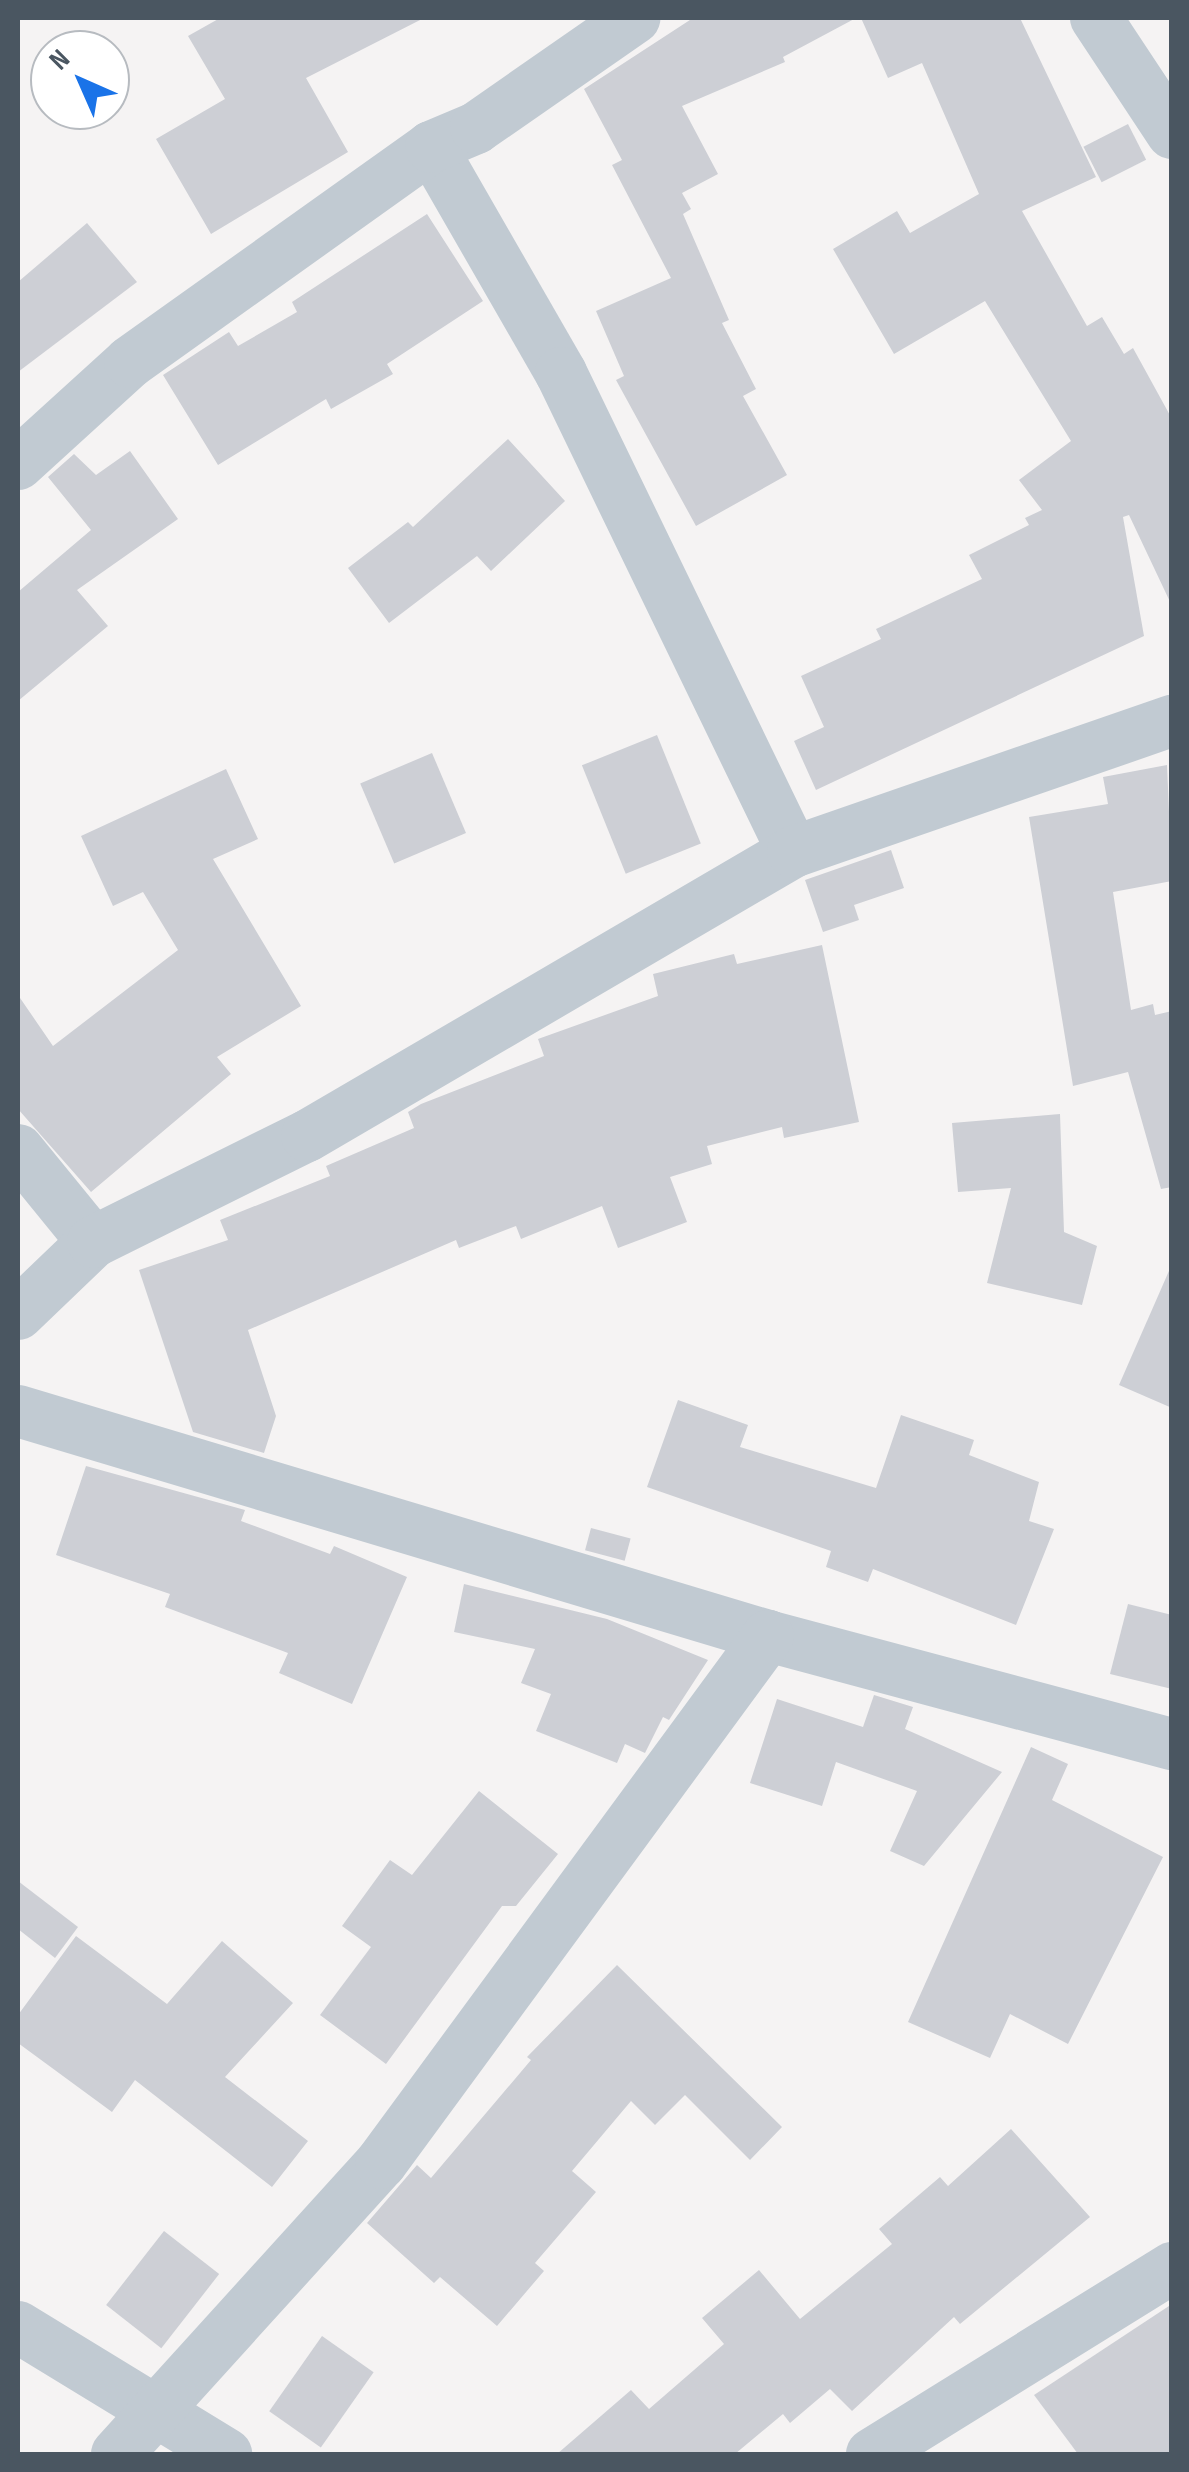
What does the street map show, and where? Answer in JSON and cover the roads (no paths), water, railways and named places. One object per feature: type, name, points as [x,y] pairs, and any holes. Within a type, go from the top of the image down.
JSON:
[{"type":"street","points":[[18,464],[130,362],[432,147],[476,128],[634,18]]},
{"type":"street","points":[[1096,18],[1172,133]]},
{"type":"street","points":[[432,147],[561,373],[793,852]]},
{"type":"street","points":[[18,1314],[93,1242],[307,1136],[793,852],[1172,721]]},
{"type":"street","points":[[18,1150],[93,1242]]},
{"type":"street","points":[[18,1412],[768,1636],[1172,1744]]},
{"type":"street","points":[[117,2454],[381,2163],[768,1636]]},
{"type":"street","points":[[872,2454],[1172,2268]]},
{"type":"street","points":[[18,2327],[226,2454]]}]
